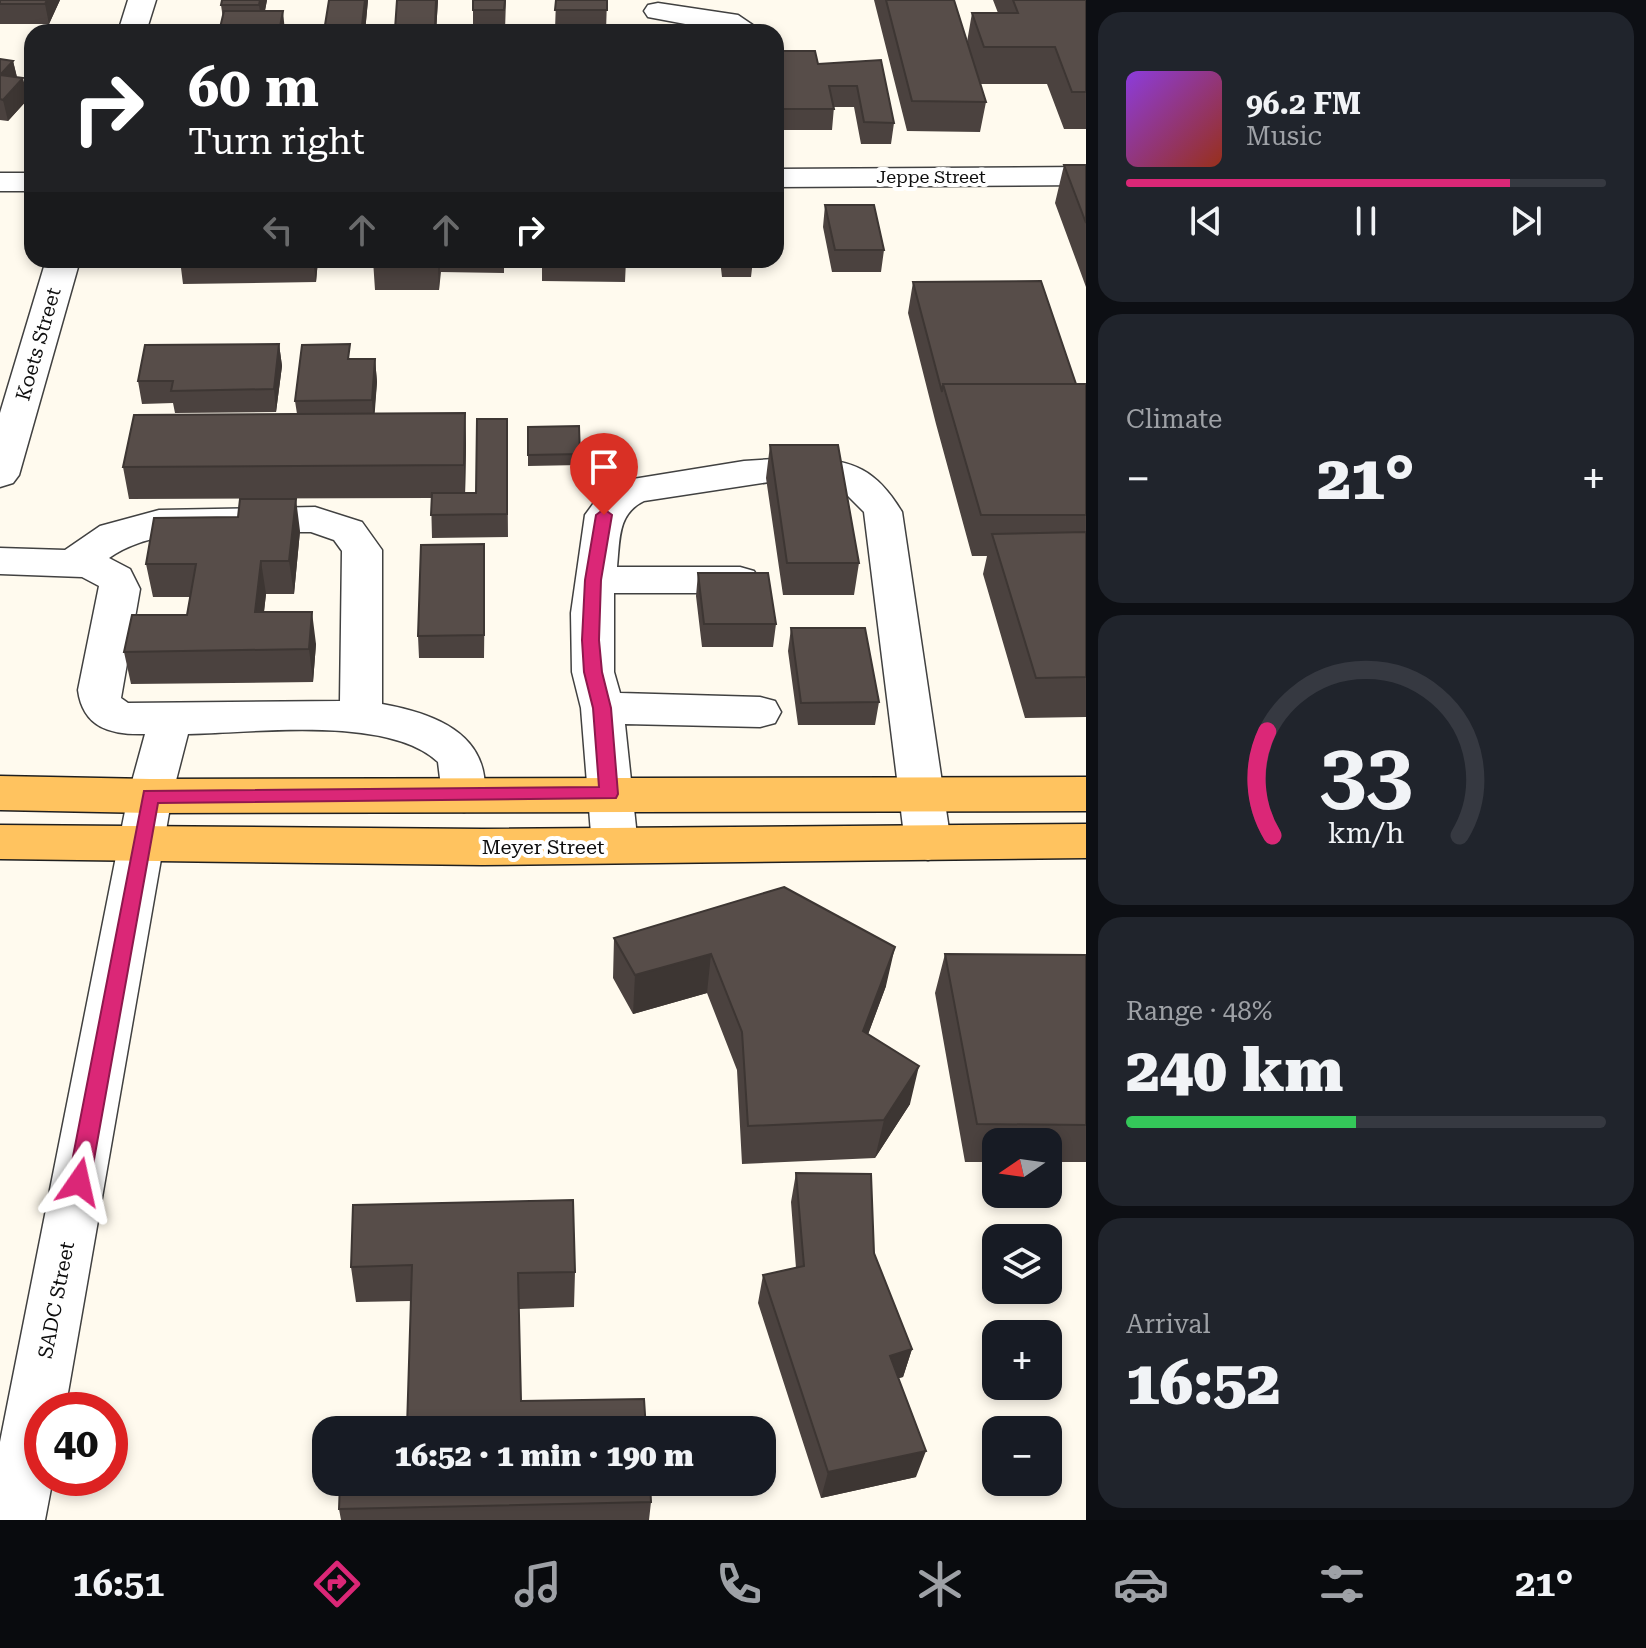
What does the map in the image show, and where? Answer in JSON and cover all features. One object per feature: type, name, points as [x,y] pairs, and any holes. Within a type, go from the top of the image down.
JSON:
[{"type":"main road","points":[[0,793],[147,820],[464,795],[1086,794]]},
{"type":"main road","name":"Meyer Street","points":[[0,842],[147,820],[615,846],[1086,841]]},
{"type":"street","points":[[134,24],[142,0]]},
{"type":"street","points":[[658,11],[734,24]]},
{"type":"street","name":"Jeppe Street","points":[[784,178],[1086,176]]},
{"type":"street","points":[[0,182],[24,182]]},
{"type":"street","name":"Koets Street","points":[[0,475],[61,268]]},
{"type":"street","points":[[615,846],[602,708],[593,672],[590,640],[593,580],[604,515],[618,498],[633,491],[792,469],[828,469],[849,476],[864,487],[883,512],[928,843]]},
{"type":"street","points":[[74,563],[114,535],[159,522],[315,519],[348,531],[362,550],[361,716]]},
{"type":"street","points":[[0,561],[89,564],[110,573],[120,589],[99,690],[101,704],[118,719],[361,716],[402,723],[450,747],[459,757],[464,795]]},
{"type":"street","points":[[593,580],[740,580]]},
{"type":"street","points":[[602,708],[760,712]]},
{"type":"street","name":"SADC Street","points":[[15,1520],[147,820],[170,720]]},
{"type":"building","points":[[0,0],[47,0],[45,4],[0,4]]},
{"type":"building","points":[[222,0],[260,0],[259,5],[221,5]]},
{"type":"building","points":[[329,0],[365,0],[362,24],[325,24]]},
{"type":"building","points":[[397,0],[436,0],[435,24],[395,24]]},
{"type":"building","points":[[473,0],[505,0],[504,10],[473,10]]},
{"type":"building","points":[[556,0],[607,0],[607,10],[555,10]]},
{"type":"building","points":[[886,0],[954,0],[986,102],[912,101]]},
{"type":"building","points":[[1013,0],[1086,0],[1086,92],[1072,92],[1055,47],[984,47],[972,13],[1018,13]]},
{"type":"building","points":[[224,11],[283,11],[281,24],[221,24]]},
{"type":"building","points":[[784,51],[815,51],[818,64],[881,60],[894,123],[864,122],[857,86],[829,86],[834,109],[784,109]]},
{"type":"building","points":[[0,59],[13,61],[0,75]]},
{"type":"building","points":[[0,75],[23,78],[3,100],[0,99]]},
{"type":"building","points":[[1064,165],[1086,165],[1086,223]]},
{"type":"building","points":[[825,205],[874,205],[884,250],[835,250]]},
{"type":"building","points":[[1041,281],[1076,384],[943,384],[942,392],[913,282]]},
{"type":"building","points":[[279,344],[274,389],[171,391],[173,381],[138,381],[145,345]]},
{"type":"building","points":[[350,344],[348,359],[375,359],[372,400],[295,401],[302,345]]},
{"type":"building","points":[[943,384],[1086,384],[1086,515],[981,515]]},
{"type":"building","points":[[465,413],[464,465],[123,467],[134,415]]},
{"type":"building","points":[[477,419],[507,419],[507,514],[431,515],[432,493],[476,493]]},
{"type":"building","points":[[579,426],[580,454],[528,455],[528,427]]},
{"type":"building","points":[[770,445],[838,445],[859,563],[787,563]]},
{"type":"building","points":[[240,499],[296,499],[289,561],[261,561],[255,612],[312,612],[309,649],[124,652],[132,615],[187,615],[196,564],[146,564],[154,518],[238,517]]},
{"type":"building","points":[[1086,532],[1086,677],[1036,678],[992,534]]},
{"type":"building","points":[[484,544],[484,635],[418,636],[421,545]]},
{"type":"building","points":[[698,573],[768,573],[776,624],[704,624]]},
{"type":"building","points":[[791,628],[865,628],[879,702],[801,703]]},
{"type":"building","points":[[784,887],[895,947],[863,1031],[919,1066],[884,1120],[748,1126],[742,1032],[711,954],[635,975],[614,938]]},
{"type":"building","points":[[945,954],[1086,955],[1086,1125],[977,1124]]},
{"type":"building","points":[[796,1173],[871,1174],[874,1253],[912,1349],[890,1356],[926,1451],[828,1472],[763,1275],[804,1266]]},
{"type":"building","points":[[573,1200],[575,1272],[518,1273],[521,1401],[644,1399],[645,1416],[407,1416],[412,1265],[351,1267],[353,1205]]},
{"type":"building","points":[[339,1496],[651,1496],[651,1502],[339,1509]]},
{"type":"route","points":[[79,1182],[150,796],[609,794],[602,708],[593,672],[590,640],[593,580],[604,515]]}]
